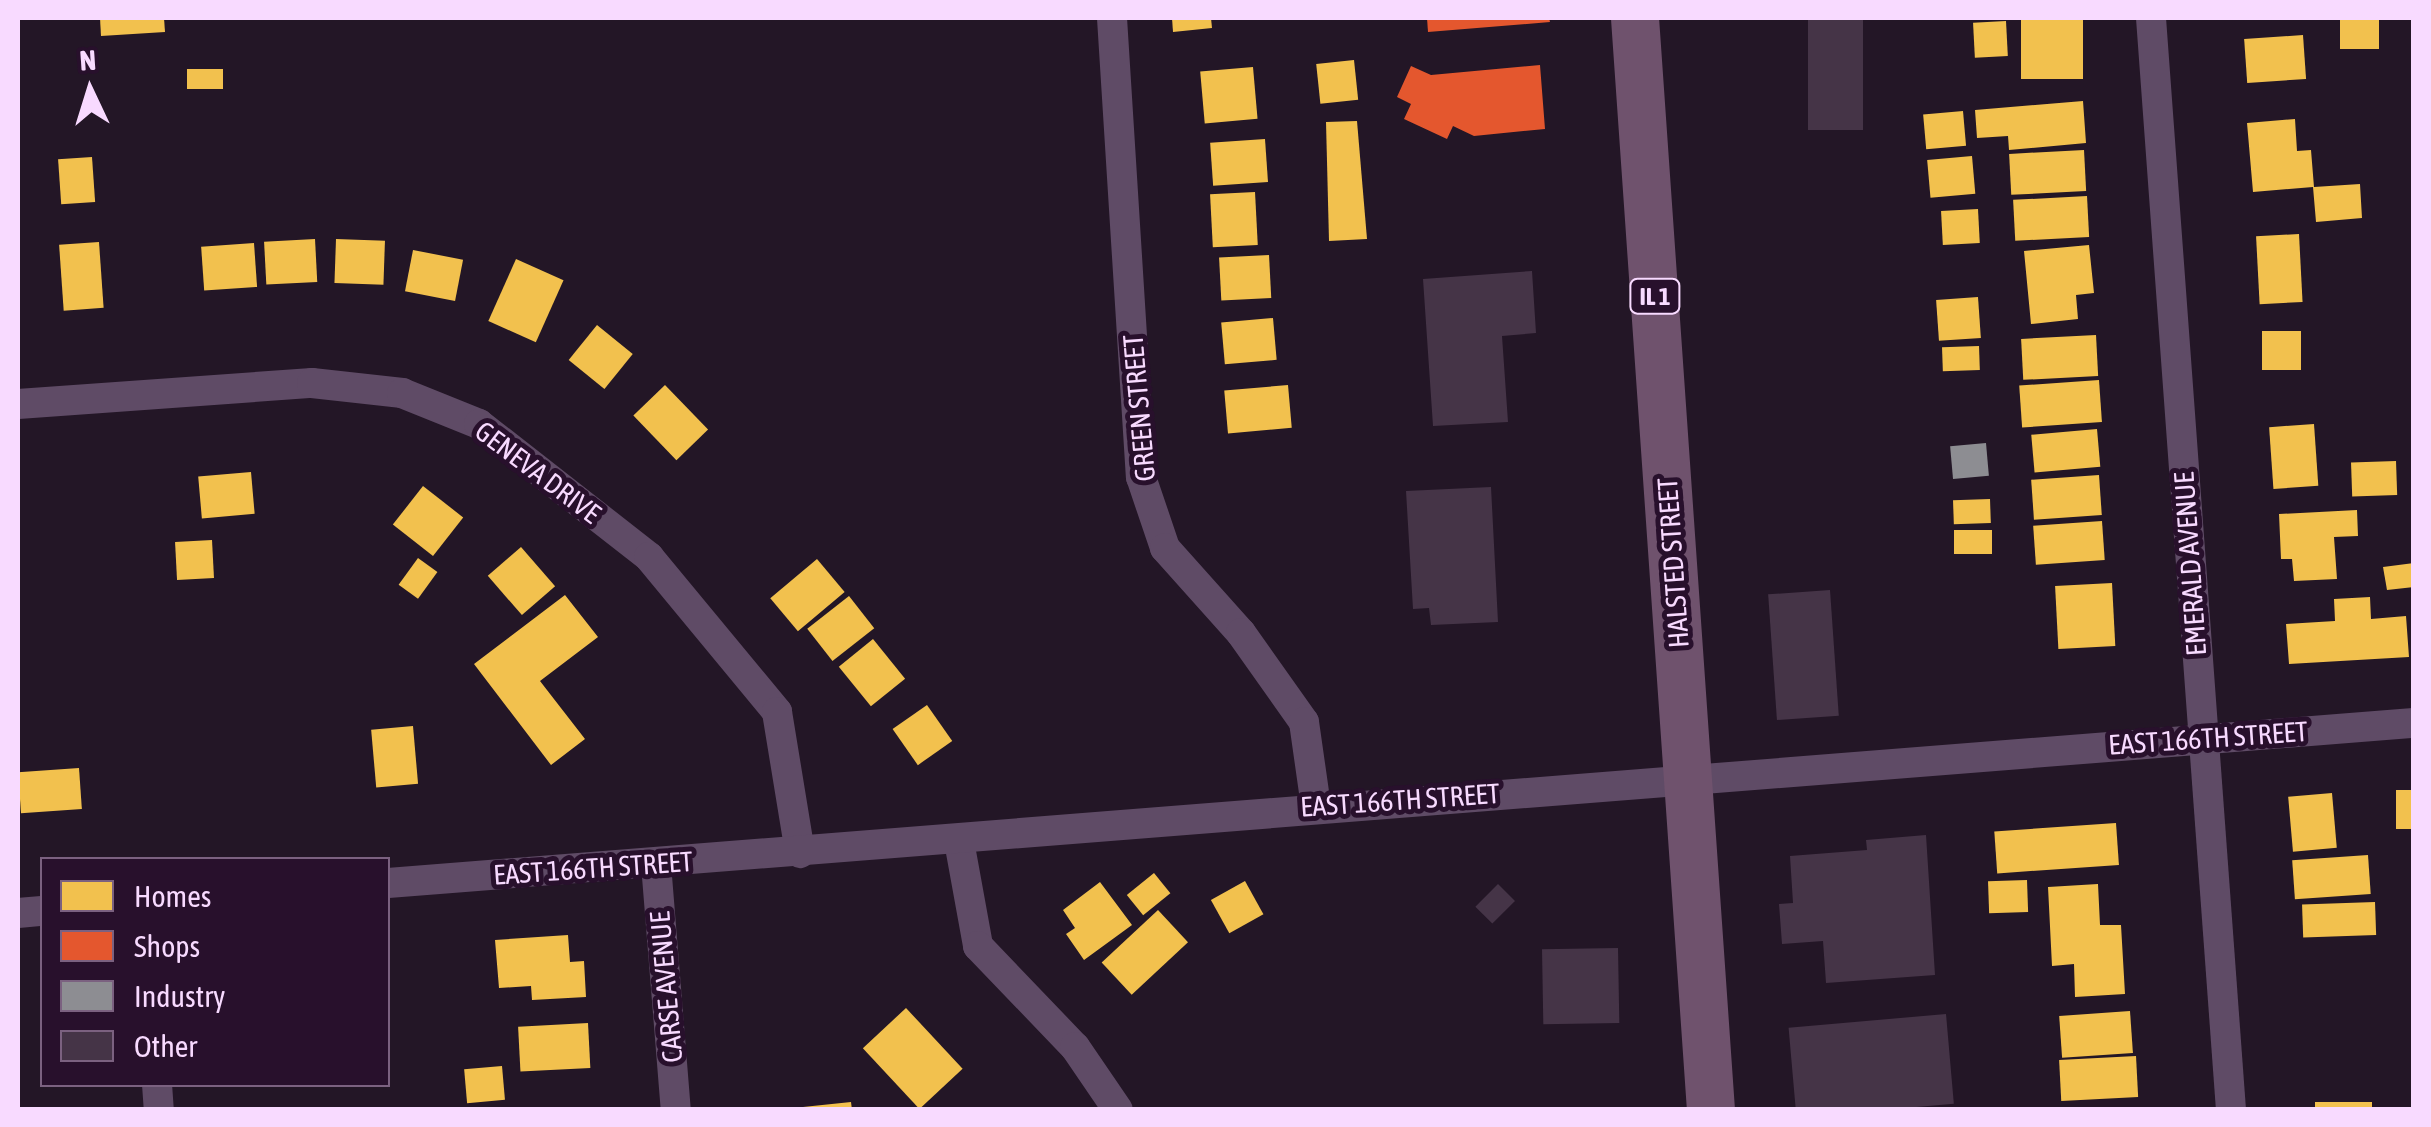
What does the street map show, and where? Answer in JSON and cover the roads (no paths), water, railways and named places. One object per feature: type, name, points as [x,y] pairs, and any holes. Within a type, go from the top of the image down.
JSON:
[{"type":"main road","name":"HALSTED STREET","points":[[1634,18],[1711,1110]]},
{"type":"street","name":"GREEN STREET","points":[[1112,18],[1140,478],[1166,548],[1241,633],[1304,722],[1316,806]]},
{"type":"street","name":"EMERALD AVENUE","points":[[2151,18],[2231,1110]]},
{"type":"street","name":"GENEVA DRIVE","points":[[18,404],[312,383],[402,393],[479,424],[649,557],[776,712],[800,853]]},
{"type":"street","name":"EAST 166TH STREET","points":[[390,883],[959,841],[1316,806],[1689,776],[2414,723]]},
{"type":"street","points":[[959,841],[978,946],[1076,1047],[1118,1110]]},
{"type":"street","name":"CARSE AVENUE","points":[[656,864],[676,1110]]}]
